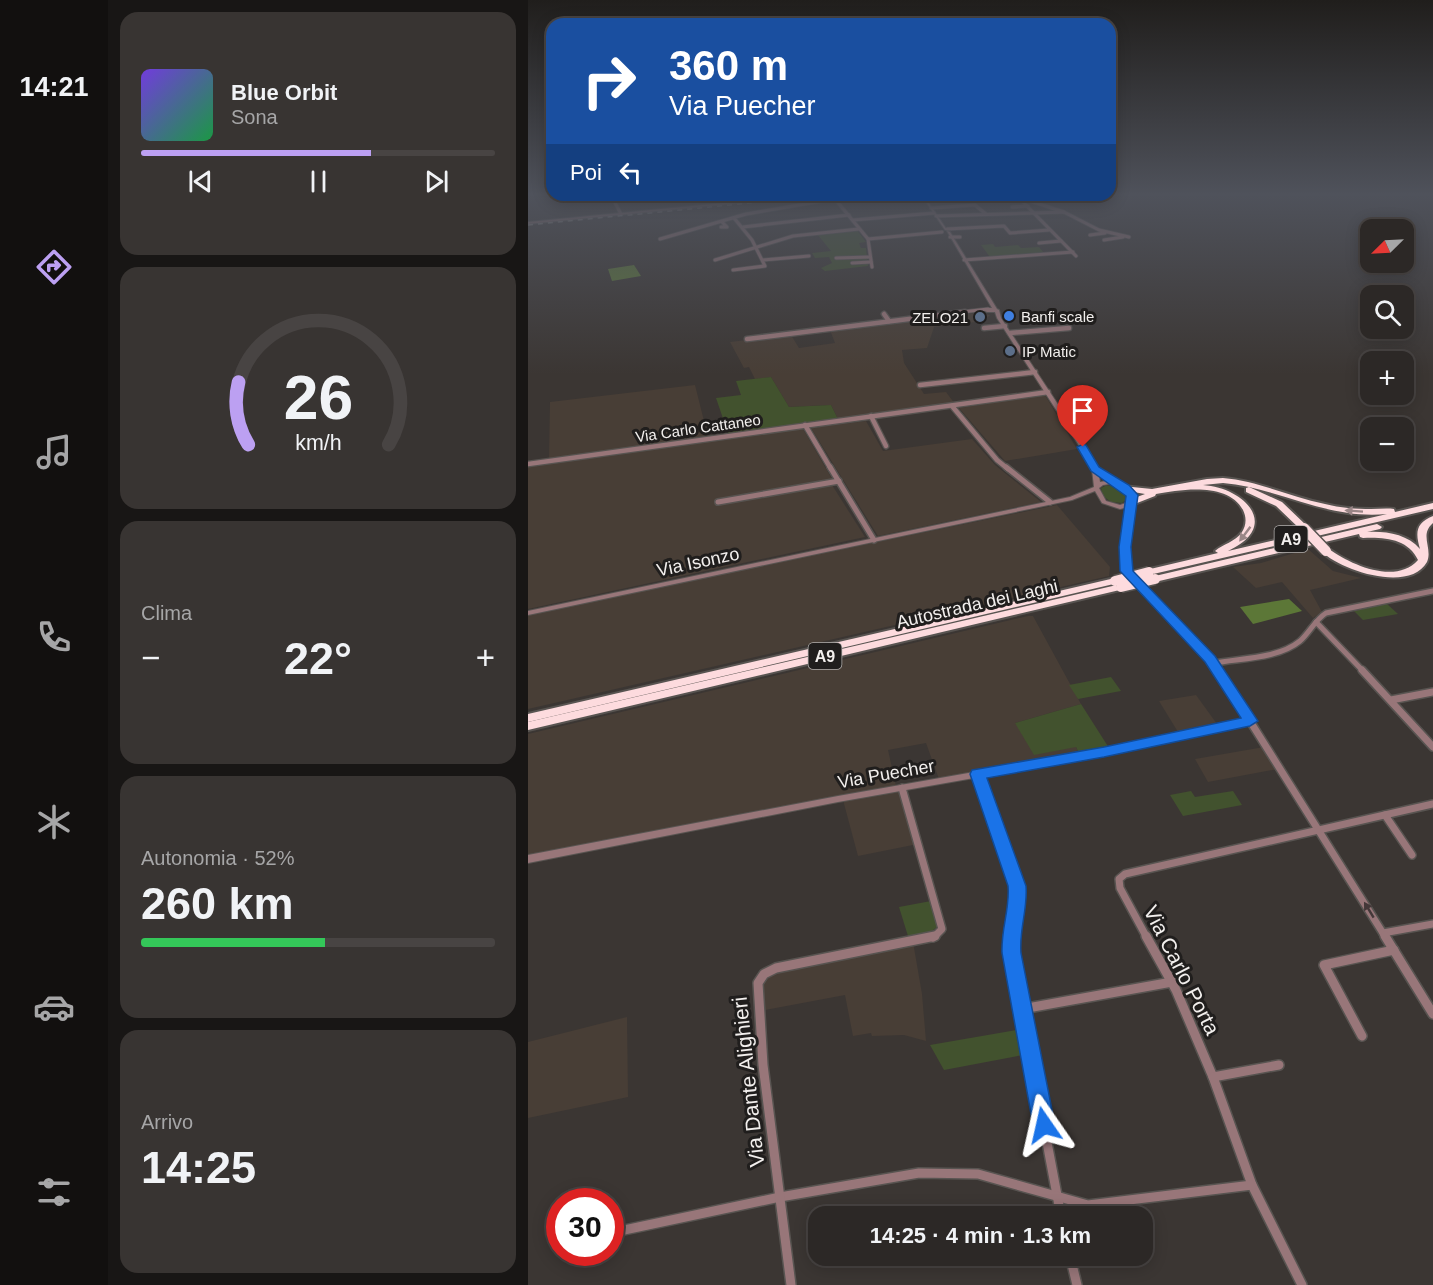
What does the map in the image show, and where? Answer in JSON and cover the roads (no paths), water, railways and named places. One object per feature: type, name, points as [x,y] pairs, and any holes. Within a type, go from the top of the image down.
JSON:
[{"type":"highway","points":[[1125,488],[1147,492],[1220,480],[1245,483],[1319,506],[1358,512],[1433,505]]},
{"type":"highway","points":[[1186,486],[1231,485],[1260,493],[1279,504],[1326,551],[1352,568],[1379,574],[1406,572],[1417,568],[1423,561],[1425,551],[1421,533],[1424,526],[1433,519]]},
{"type":"highway","points":[[1150,574],[1224,549],[1240,541],[1250,529],[1250,515],[1236,498],[1210,488],[1186,486]]},
{"type":"highway","points":[[1132,503],[1165,490]]},
{"type":"highway","name":"Autostrada dei Laghi","points":[[528,726],[1433,505]]},
{"type":"highway","name":"Autostrada dei Laghi","points":[[1150,574],[1195,570],[1433,514]]},
{"type":"highway","points":[[1195,570],[1366,535],[1386,535],[1405,541],[1418,551],[1423,561]]},
{"type":"highway","name":"Autostrada dei Laghi","points":[[528,718],[1116,582]]},
{"type":"street","points":[[715,260],[734,254]]},
{"type":"street","points":[[733,270],[765,266],[760,254]]},
{"type":"street","points":[[869,254],[872,267]]},
{"type":"street","points":[[960,254],[992,311],[1010,333],[1095,469],[1132,495],[1127,523],[1126,571],[1214,663],[1321,831],[1433,1014]]},
{"type":"street","points":[[964,260],[1075,254]]},
{"type":"street","points":[[763,260],[809,256]]},
{"type":"street","points":[[836,258],[870,259]]},
{"type":"street","points":[[852,263],[870,259]]},
{"type":"street","points":[[747,339],[992,311]]},
{"type":"street","points":[[884,314],[889,321]]},
{"type":"street","points":[[984,328],[1005,326]]},
{"type":"street","points":[[1010,333],[1069,328]]},
{"type":"street","points":[[920,385],[1036,373]]},
{"type":"street","name":"Via Carlo Cattaneo","points":[[528,464],[1048,392]]},
{"type":"street","points":[[952,406],[997,460],[1050,502]]},
{"type":"street","points":[[871,416],[886,446]]},
{"type":"street","points":[[805,425],[874,540]]},
{"type":"street","points":[[1095,469],[1097,487],[1107,503],[1127,523]]},
{"type":"street","points":[[718,502],[840,481]]},
{"type":"street","name":"Via Isonzo","points":[[1072,498],[1105,482],[1115,483]]},
{"type":"street","name":"Via Isonzo","points":[[528,613],[1050,502],[1072,498],[1091,498],[1120,507],[1132,503]]},
{"type":"street","points":[[1214,663],[1283,650],[1305,637],[1319,617],[1331,612],[1433,591]]},
{"type":"street","points":[[1316,622],[1433,747]]},
{"type":"street","points":[[1391,700],[1433,692]]},
{"type":"street","name":"Via Puecher","points":[[528,859],[1104,752],[1250,721]]},
{"type":"street","points":[[978,774],[1017,886],[1018,897],[1010,934],[1059,1206]]},
{"type":"street","name":"Via Dante Alighieri","points":[[791,1285],[763,1065],[758,983],[764,974],[776,968],[933,938],[942,929],[902,788]]},
{"type":"street","points":[[1321,831],[1433,804]]},
{"type":"street","points":[[1385,815],[1412,855]]},
{"type":"street","name":"Via Carlo Porta","points":[[1302,1285],[1252,1185],[1213,1077],[1172,982],[1120,888],[1119,879],[1125,874],[1321,831]]},
{"type":"street","points":[[1383,933],[1433,924]]},
{"type":"street","points":[[1362,1036],[1324,965],[1394,950]]},
{"type":"street","points":[[1022,1009],[1172,982]]},
{"type":"street","points":[[1213,1077],[1279,1065]]},
{"type":"street","points":[[624,1230],[780,1197],[919,1173],[978,1174],[1088,1205],[1252,1185]]},
{"type":"street","points":[[1072,1266],[1077,1285]]},
{"type":"place","name":"Banfi scale","points":[[1009,316]]},
{"type":"place","name":"ZELO21","points":[[980,317]]},
{"type":"place","name":"IP Matic","points":[[1010,351]]}]
